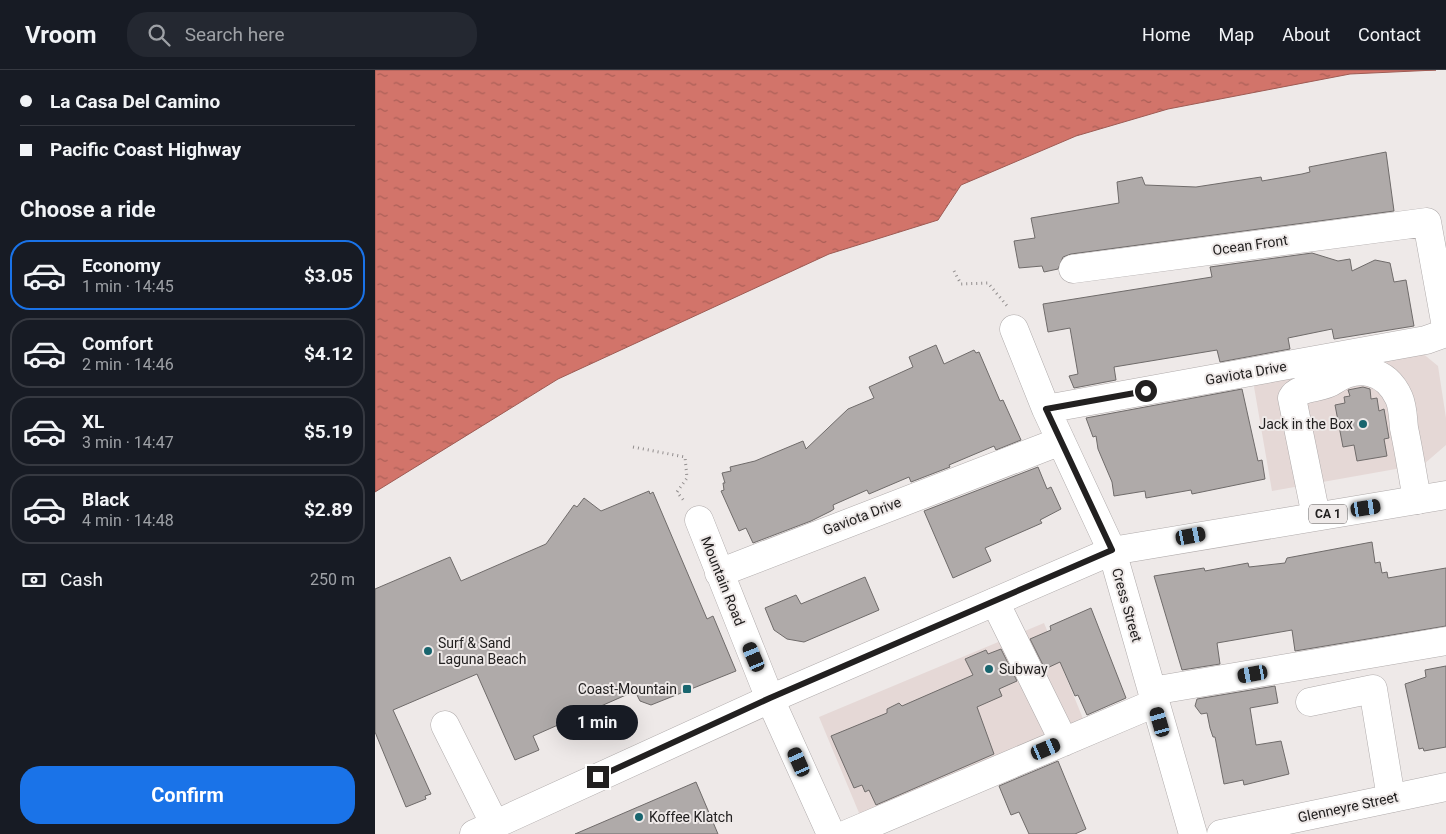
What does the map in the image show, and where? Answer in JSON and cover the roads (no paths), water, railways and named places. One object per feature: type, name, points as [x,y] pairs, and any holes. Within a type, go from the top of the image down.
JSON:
[{"type":"main road","name":"Ocean Front","points":[[1073,269],[1427,222],[1446,327]]},
{"type":"main road","name":"Cress Street","points":[[1013,321],[1046,409],[1112,550],[1193,834]]},
{"type":"main road","name":"Gaviota Drive","points":[[1046,409],[1426,340],[1446,334]]},
{"type":"main road","points":[[1316,516],[1291,404],[1294,394],[1327,386],[1344,373],[1361,370],[1375,372],[1384,379],[1400,400],[1417,500]]},
{"type":"main road","name":"Gaviota Drive","points":[[719,573],[1061,441]]},
{"type":"main road","name":"CA 1","points":[[484,829],[770,698],[1112,550],[1446,495]]},
{"type":"main road","name":"Mountain Road","points":[[693,512],[770,698],[831,834]]},
{"type":"main road","points":[[995,602],[1064,742]]},
{"type":"main road","points":[[847,834],[1064,742],[1153,697],[1446,641]]},
{"type":"main road","points":[[1311,702],[1373,689],[1391,798]]},
{"type":"main road","points":[[445,725],[484,829]]},
{"type":"main road","name":"Glenneyre Street","points":[[1221,834],[1446,787]]},
{"type":"water","points":[[375,70],[1436,70],[1350,74],[1168,109],[1076,136],[961,185],[938,220],[829,254],[558,379],[375,492]]},
{"type":"place","name":"Jack in the Box","points":[[1363,424]]},
{"type":"place","name":"Surf & Sand Laguna Beach","points":[[428,651]]},
{"type":"place","name":"Subway","points":[[989,669]]},
{"type":"place","name":"Coast-Mountain","points":[[687,689]]},
{"type":"place","name":"Koffee Klatch","points":[[639,817]]}]
